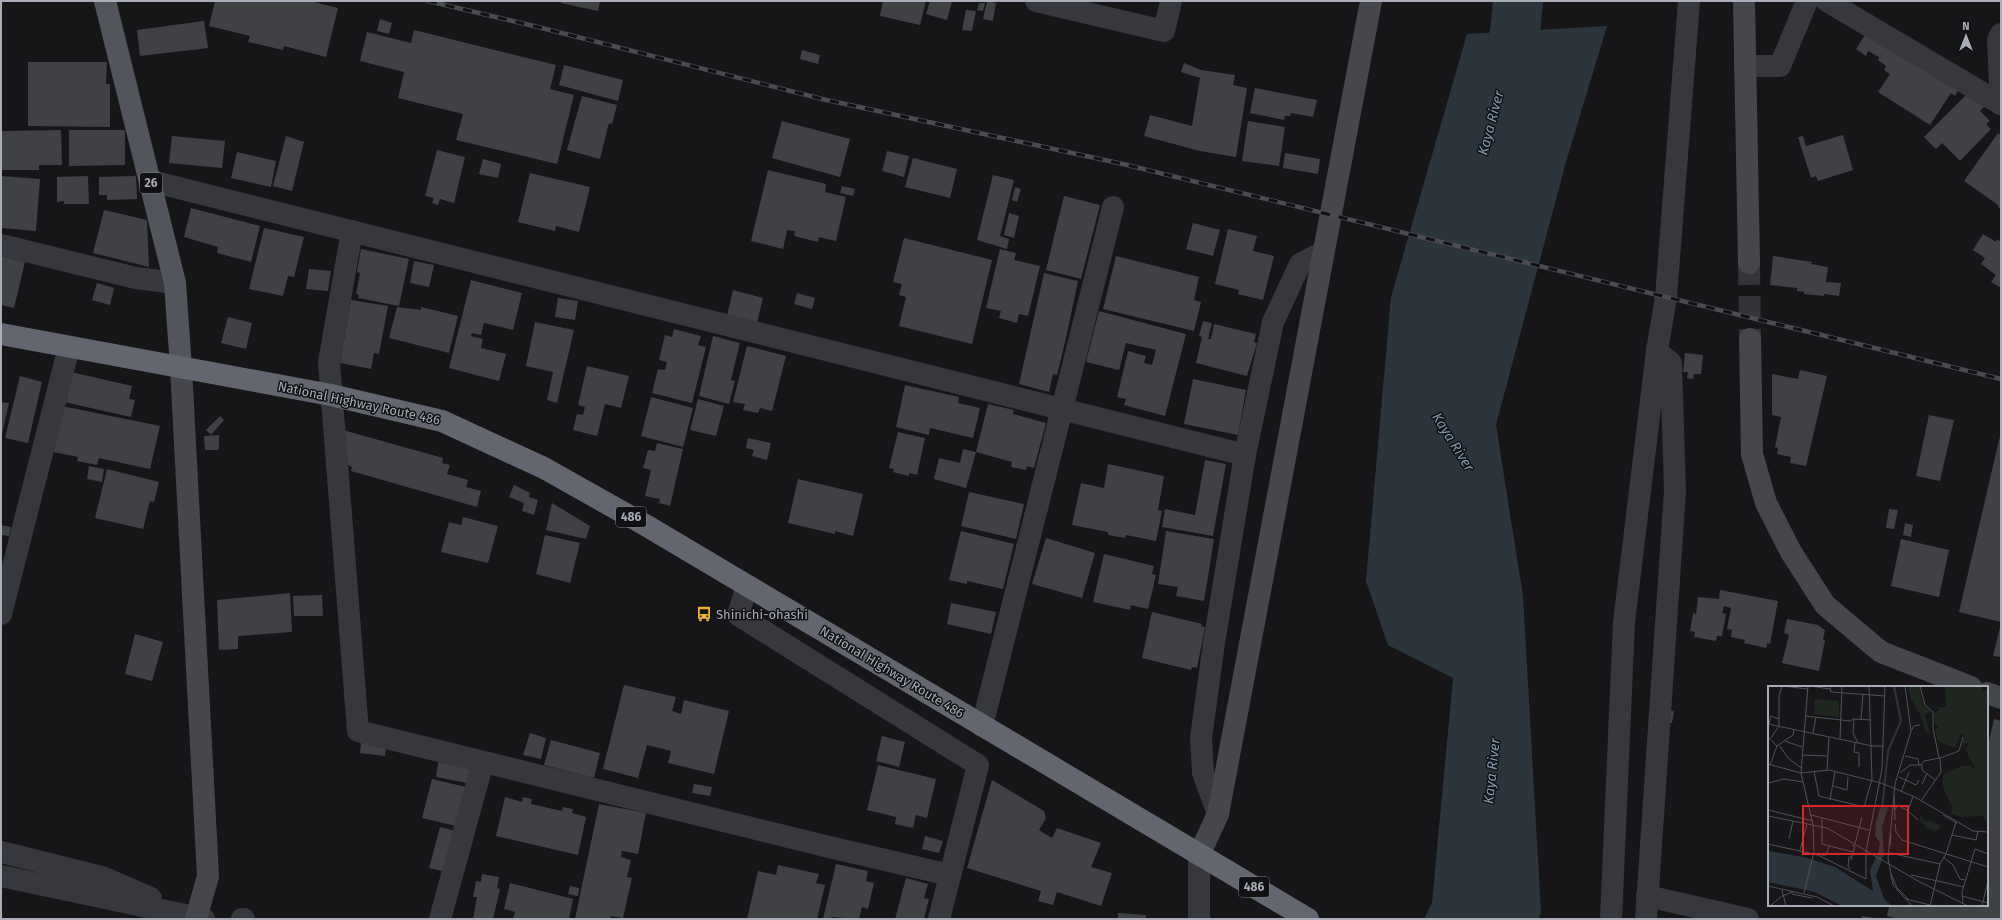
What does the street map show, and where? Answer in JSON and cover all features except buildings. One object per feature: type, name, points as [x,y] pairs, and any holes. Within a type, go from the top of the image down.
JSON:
[{"type":"highway","name":"National Highway Route 486","points":[[1,334],[331,395],[449,424],[544,468],[747,586],[1308,919]]},
{"type":"main road","name":"26","points":[[106,1],[175,284],[181,368]]},
{"type":"street","points":[[1036,1],[1164,31],[1171,1]]},
{"type":"street","points":[[1199,919],[1200,855],[1218,814],[1323,252],[1372,1]]},
{"type":"street","points":[[1611,919],[1624,622],[1657,351],[1666,297],[1689,1]]},
{"type":"street","points":[[1744,1],[1749,264]]},
{"type":"street","points":[[1745,66],[1780,66],[1808,1]]},
{"type":"street","points":[[1827,1],[2001,104]]},
{"type":"street","points":[[2001,34],[1998,40],[2001,104]]},
{"type":"street","points":[[151,181],[1244,455]]},
{"type":"street","points":[[982,726],[1113,207]]},
{"type":"street","points":[[352,231],[329,362],[358,731],[950,875]]},
{"type":"street","points":[[1,245],[136,278],[175,284]]},
{"type":"street","points":[[1218,814],[1203,773],[1201,738],[1214,642],[1244,455],[1273,322],[1300,264],[1323,252]]},
{"type":"street","points":[[1750,339],[1752,454],[1766,503],[1791,552],[1825,605],[1881,652],[1968,686]]},
{"type":"street","points":[[1,614],[69,347]]},
{"type":"street","points":[[1646,919],[1675,491],[1671,363],[1657,351]]},
{"type":"street","points":[[181,368],[208,876],[199,918]]},
{"type":"street","points":[[747,586],[738,615],[978,765],[939,919]]},
{"type":"street","points":[[1988,693],[2001,698]]},
{"type":"street","points":[[440,919],[483,762]]},
{"type":"street","points":[[1,852],[105,878],[199,918]]},
{"type":"street","points":[[1,876],[199,918]]},
{"type":"street","points":[[1647,896],[1748,919]]},
{"type":"water","points":[[1607,26],[1566,162],[1496,425],[1523,596],[1541,912],[1539,919],[1424,919],[1432,903],[1453,678],[1388,645],[1366,581],[1391,297],[1467,34]]},
{"type":"waterway","name":"Kaya River","points":[[1498,99],[1515,33],[1518,1]]},
{"type":"tunnel","points":[[1749,263],[1750,339]]},
{"type":"railway","points":[[428,1],[538,27],[822,99],[1123,164],[2001,379]]},
{"type":"place","name":"Shinichi-ohashi","points":[[704,614]]}]
